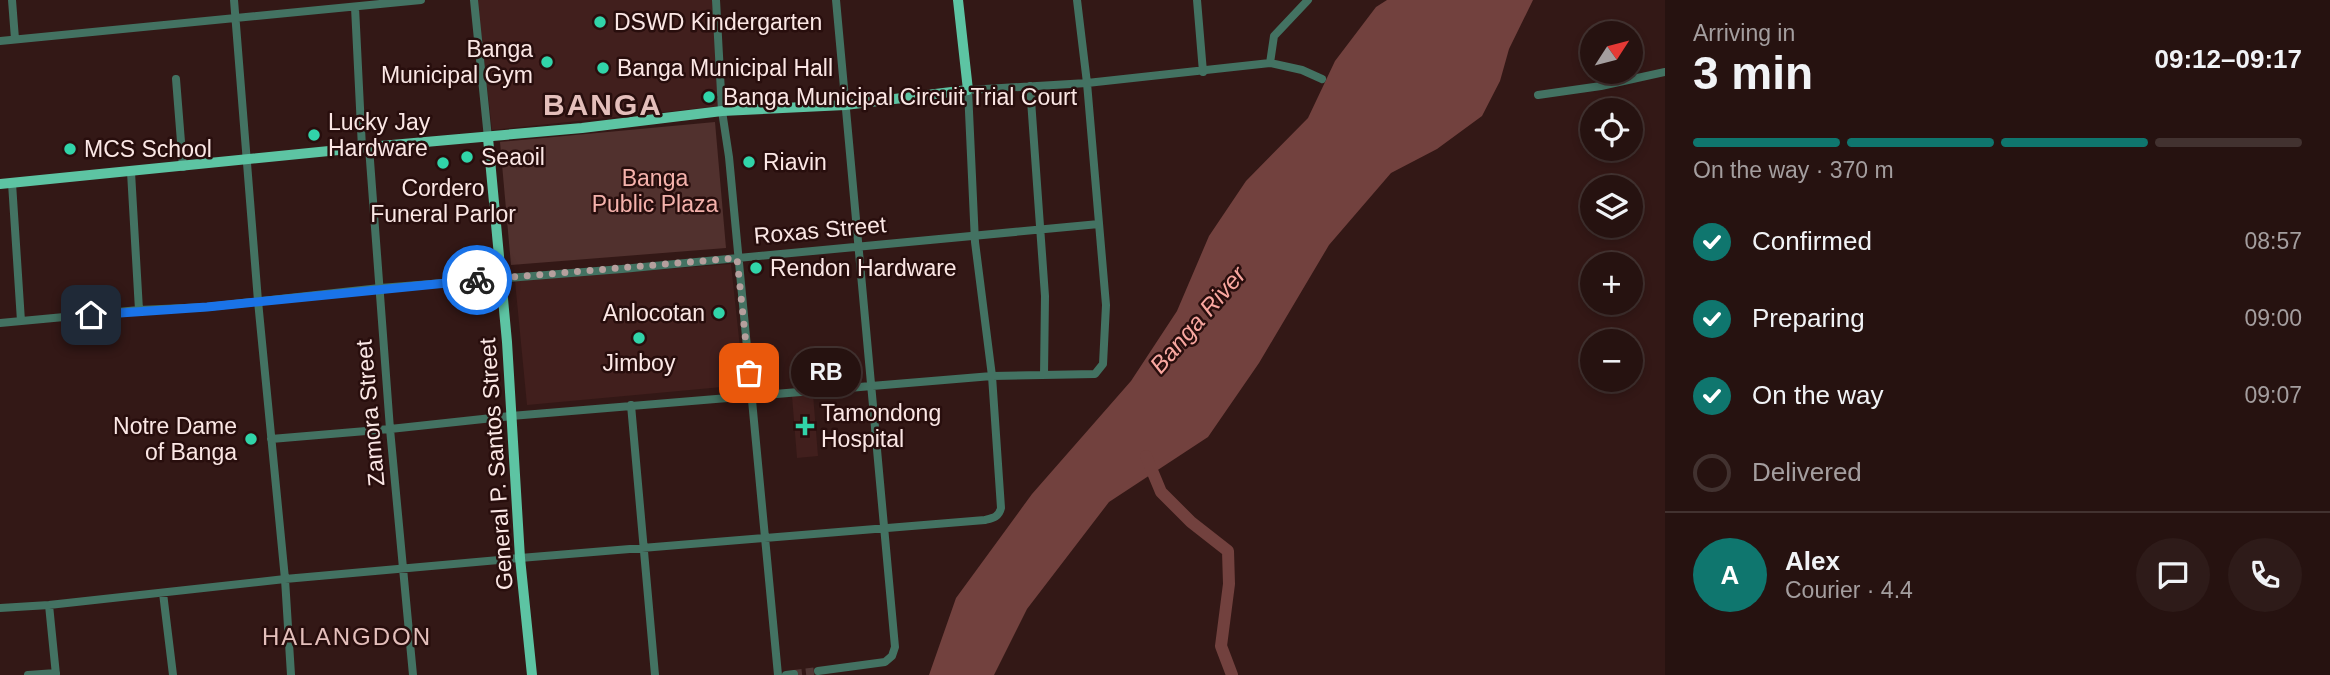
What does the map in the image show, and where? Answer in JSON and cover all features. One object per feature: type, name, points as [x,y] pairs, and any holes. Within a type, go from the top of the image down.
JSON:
[{"type":"main road","points":[[0,184],[365,147],[488,138],[722,111],[845,105],[968,90],[958,0]]},
{"type":"main road","name":"General P. Santos Street","points":[[488,138],[520,558],[532,675]]},
{"type":"street","points":[[12,0],[15,39]]},
{"type":"street","points":[[234,0],[257,301],[285,579],[291,675]]},
{"type":"street","points":[[0,41],[421,0]]},
{"type":"street","name":"General P. Santos Street","points":[[474,0],[488,138]]},
{"type":"street","points":[[716,0],[722,111],[729,157],[778,675]]},
{"type":"street","points":[[818,671],[879,664],[890,660],[895,652],[836,0]]},
{"type":"street","points":[[271,439],[631,405],[992,376],[1095,374],[1103,364],[1106,305],[1077,0]]},
{"type":"street","points":[[1197,0],[1203,72]]},
{"type":"street","points":[[1270,63],[1274,36],[1308,0]]},
{"type":"street","name":"Zamora Street","points":[[355,7],[365,147],[380,288],[413,675]]},
{"type":"street","points":[[0,608],[520,558],[985,520],[999,514],[1001,508],[992,376],[975,242],[968,90],[1087,83],[1270,63],[1322,79]]},
{"type":"street","points":[[1538,95],[1601,86],[1665,72]]},
{"type":"street","points":[[176,79],[183,167]]},
{"type":"street","points":[[1030,86],[1045,296],[1044,375]]},
{"type":"street","points":[[131,172],[139,310]]},
{"type":"street","points":[[12,183],[21,321]]},
{"type":"street","name":"Roxas Street","points":[[0,323],[1099,224]]},
{"type":"street","points":[[631,405],[655,675]]},
{"type":"street","points":[[163,593],[173,675]]},
{"type":"street","points":[[28,675],[56,674],[49,605]]},
{"type":"shaded area","points":[[477,0],[712,0],[722,106],[492,130]]},
{"type":"shaded area","points":[[731,264],[744,385],[527,405],[515,281]]},
{"type":"shaded area","name":"Tamondong Hospital","points":[[813,394],[818,456],[797,458],[792,396]]},
{"type":"green space","name":"Banga Public Plaza","points":[[715,122],[726,248],[511,265],[500,142]]},
{"type":"water","name":"Banga River","points":[[1387,0],[1533,0],[1509,49],[1500,81],[1482,116],[1437,149],[1391,173],[1329,245],[1259,363],[1208,437],[1109,502],[1027,609],[994,675],[929,675],[956,598],[1032,494],[1131,381],[1177,311],[1209,236],[1246,181],[1308,118],[1335,61],[1376,7]]},
{"type":"waterway","points":[[1146,456],[1161,492],[1191,522],[1228,551],[1229,584],[1221,646],[1232,675]]},
{"type":"tunnel","points":[[794,674],[818,671]]},
{"type":"way so far","points":[[477,280],[737,258],[749,373]]},
{"type":"place","name":"DSWD Kindergarten","points":[[600,22]]},
{"type":"place","name":"Banga Municipal Gym","points":[[547,62]]},
{"type":"place","name":"Banga Municipal Hall","points":[[603,68]]},
{"type":"place","name":"Banga Municipal Circuit Trial Court","points":[[709,97]]},
{"type":"place","name":"Lucky Jay Hardware","points":[[314,135]]},
{"type":"place","name":"MCS School","points":[[70,149]]},
{"type":"place","name":"Seaoil","points":[[467,157]]},
{"type":"place","name":"Riavin","points":[[749,162]]},
{"type":"place","name":"Cordero Funeral Parlor","points":[[443,163]]},
{"type":"place","name":"Rendon Hardware","points":[[756,268]]},
{"type":"place","name":"Anlocotan","points":[[719,313]]},
{"type":"place","name":"Jimboy","points":[[639,338]]},
{"type":"place","name":"RB","points":[[749,373]]},
{"type":"place","name":"Tamondong Hospital","points":[[805,426]]},
{"type":"place","name":"Notre Dame of Banga","points":[[251,439]]},
{"type":"district","name":"BANGA","points":[[603,105]]},
{"type":"district","name":"HALANGDON","points":[[347,637]]},
{"type":"route","points":[[91,315],[207,307],[477,280]]}]
